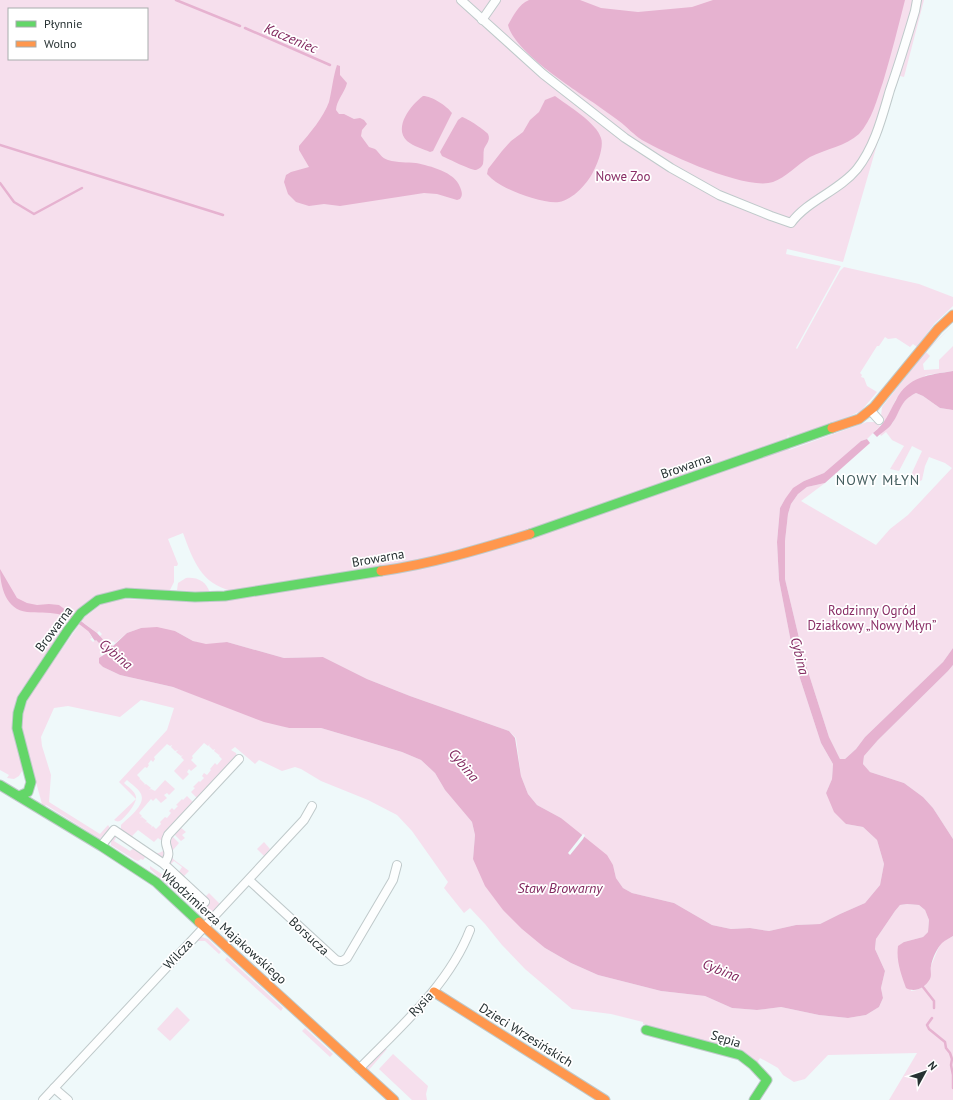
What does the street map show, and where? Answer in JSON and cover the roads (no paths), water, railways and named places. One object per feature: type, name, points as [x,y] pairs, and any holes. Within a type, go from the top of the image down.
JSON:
[{"type":"street","points":[[461,0],[543,74],[626,138],[671,168],[719,195],[791,223],[802,212],[851,176],[868,152],[880,123],[915,11],[917,0]]},
{"type":"street","points":[[482,20],[496,0]]},
{"type":"street","name":"Browarna","points":[[19,796],[28,792],[31,782],[17,728],[18,713],[22,699],[68,630],[87,608],[98,600],[126,593],[195,597],[225,596],[390,570],[437,560],[506,542],[547,529],[851,422],[864,416],[938,329],[953,314]]},
{"type":"street","points":[[870,410],[879,420]]},
{"type":"street","points":[[164,864],[169,857],[169,851],[166,846],[166,839],[168,835],[239,759]]},
{"type":"street","name":"Włodzimierza Majakowskiego","points":[[0,785],[101,846],[156,882],[394,1100]]},
{"type":"street","name":"Wilcza","points":[[43,1100],[304,820],[312,806]]},
{"type":"street","points":[[101,846],[114,830],[164,864],[205,902]]},
{"type":"street","name":"Borsucza","points":[[248,880],[340,962],[347,958],[393,880],[397,865]]},
{"type":"street","name":"Rysia","points":[[359,1069],[434,992],[464,944],[470,930]]},
{"type":"street","name":"Dzieci Wrzesińskich","points":[[434,992],[605,1100]]},
{"type":"street","name":"Sępia","points":[[646,1030],[740,1055],[753,1065],[767,1080],[754,1100]]},
{"type":"street","points":[[54,1088],[68,1100]]},
{"type":"water","points":[[529,0],[580,0],[601,8],[638,12],[692,7],[713,0],[905,0],[883,82],[874,109],[864,128],[859,134],[848,142],[810,157],[778,180],[761,183],[745,181],[707,170],[669,154],[642,140],[619,121],[545,68],[521,46],[508,25],[519,7]]},
{"type":"water","points":[[337,65],[340,66],[340,75],[347,83],[337,103],[336,110],[339,114],[344,114],[354,119],[360,118],[364,120],[367,124],[362,130],[361,136],[369,147],[375,149],[382,157],[388,160],[422,164],[441,170],[448,174],[453,177],[460,187],[462,196],[460,199],[457,200],[437,194],[424,193],[340,206],[324,204],[309,206],[296,202],[288,194],[284,182],[286,175],[309,167],[299,150],[299,146],[316,125],[329,102]]},
{"type":"water","points":[[423,96],[427,96],[439,102],[447,107],[452,113],[433,151],[430,152],[407,141],[403,135],[402,129],[405,117],[413,105]]},
{"type":"water","points":[[555,96],[588,120],[598,132],[602,141],[600,154],[592,175],[580,190],[570,198],[559,202],[544,201],[517,193],[502,186],[487,174],[488,169],[502,151],[511,141],[523,132],[530,120],[539,112],[545,100]]},
{"type":"water","points":[[462,117],[487,132],[489,136],[489,140],[484,149],[483,164],[476,170],[442,156],[440,152],[458,120]]},
{"type":"water","points":[[953,371],[953,410],[940,408],[916,393],[910,396],[903,403],[888,428],[877,437],[873,433],[884,422],[901,392],[913,381],[936,374]]},
{"type":"water","name":"Staw Browarny","points":[[867,439],[870,443],[825,483],[807,487],[798,494],[791,504],[788,514],[785,541],[785,579],[804,659],[829,737],[840,759],[845,759],[856,749],[865,737],[943,662],[953,648],[953,665],[878,740],[864,756],[863,764],[870,772],[904,783],[923,797],[933,808],[953,839],[953,936],[940,945],[932,963],[931,977],[928,982],[920,989],[913,990],[906,988],[898,962],[898,946],[904,942],[923,937],[928,932],[929,920],[925,910],[919,905],[900,905],[876,939],[875,949],[885,971],[881,988],[883,998],[879,1007],[866,1015],[848,1018],[819,1015],[781,1007],[757,1010],[732,1008],[705,996],[661,991],[598,975],[571,963],[545,948],[522,929],[503,910],[485,886],[473,859],[475,835],[472,822],[445,790],[435,773],[421,760],[402,752],[321,728],[289,728],[264,722],[173,687],[120,675],[103,667],[99,663],[99,658],[105,654],[103,651],[105,649],[96,640],[95,641],[85,628],[78,623],[58,614],[27,612],[14,607],[9,602],[1,583],[0,569],[17,598],[27,603],[37,605],[59,605],[97,633],[108,645],[110,644],[113,646],[127,633],[141,628],[157,627],[175,631],[193,641],[206,644],[227,642],[284,658],[323,657],[367,679],[509,731],[515,738],[521,776],[528,794],[537,805],[561,818],[607,855],[613,865],[616,878],[623,888],[632,893],[674,903],[712,925],[731,929],[750,928],[769,931],[796,925],[820,924],[865,903],[880,885],[884,864],[877,840],[863,827],[846,824],[834,812],[826,793],[832,779],[833,764],[821,743],[795,663],[779,580],[777,542],[780,508],[793,488],[804,481],[824,473],[861,441]]},
{"type":"waterway","name":"Kaczeniec","points":[[176,0],[240,26]]},
{"type":"waterway","name":"Kaczeniec","points":[[245,28],[330,65]]},
{"type":"waterway","points":[[0,145],[223,215]]},
{"type":"waterway","points":[[0,183],[14,202],[34,214],[82,188]]},
{"type":"waterway","points":[[923,987],[934,1001],[934,1008]]},
{"type":"waterway","points":[[932,1018],[927,1025],[929,1029],[945,1042],[946,1048],[952,1059],[951,1065],[953,1088]]},
{"type":"district","name":"NOWY MŁYN","points":[[878,480]]},
{"type":"park label","name":"Nowe Zoo","points":[[623,176]]},
{"type":"park label","name":"Rodzinny Ogród Działkowy „Nowy Młyn”","points":[[872,618]]},
{"type":"water label","name":"Cybina","points":[[116,654]]},
{"type":"water label","name":"Cybina","points":[[800,656]]},
{"type":"water label","name":"Cybina","points":[[464,765]]},
{"type":"water label","name":"Cybina","points":[[721,970]]}]
